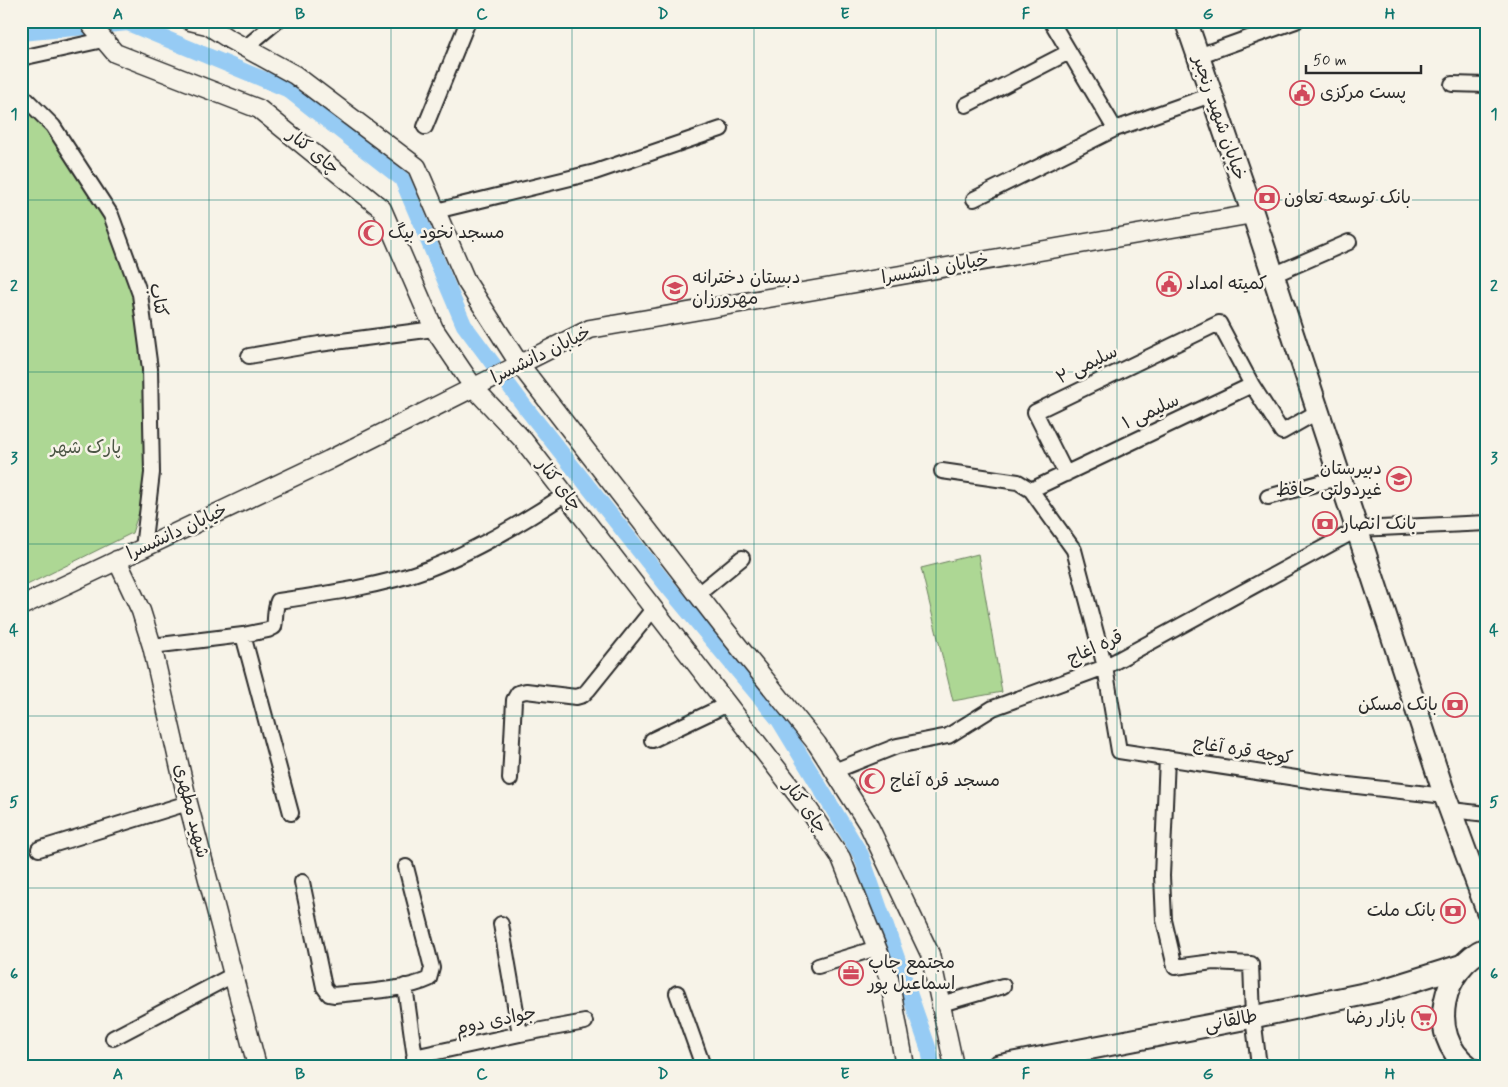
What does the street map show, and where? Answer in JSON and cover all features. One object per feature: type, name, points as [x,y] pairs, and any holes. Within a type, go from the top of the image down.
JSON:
[{"type":"main road","name":"خیابان شهید رنجبر","points":[[1186,21],[1253,214],[1448,803],[1487,910]]},
{"type":"main road","points":[[1468,1066],[1451,1046],[1444,1027],[1443,1007],[1449,985],[1460,966],[1478,951],[1487,948]]},
{"type":"main road","name":"طالقانی","points":[[998,1066],[1383,990],[1460,966]]},
{"type":"street","name":"چای کنار","points":[[88,21],[115,53],[259,108],[382,209],[434,329],[474,388],[524,441],[566,494],[809,810],[842,858],[889,978],[905,1066]]},
{"type":"street","points":[[245,48],[277,21]]},
{"type":"street","points":[[426,127],[468,21]]},
{"type":"street","points":[[1051,21],[1115,129]]},
{"type":"street","points":[[1198,56],[1296,21]]},
{"type":"street","points":[[200,23],[295,75],[418,167],[466,280],[520,365],[817,744],[868,824],[930,954],[954,1066]]},
{"type":"street","points":[[21,58],[103,40]]},
{"type":"street","points":[[966,105],[1069,52]]},
{"type":"street","points":[[1452,84],[1487,85]]},
{"type":"street","name":"کتاب","points":[[21,94],[52,126],[111,215],[140,294],[150,369],[152,473],[143,548]]},
{"type":"street","points":[[974,199],[1115,129],[1211,95]]},
{"type":"street","points":[[436,211],[595,172],[721,129]]},
{"type":"street","name":"خیابان دانشسرا","points":[[21,606],[329,460],[590,329],[1253,214]]},
{"type":"street","points":[[1273,275],[1349,242]]},
{"type":"street","name":"سلیمی ۲","points":[[1066,474],[1035,412],[1219,323],[1252,385]]},
{"type":"street","points":[[249,356],[319,344],[434,329]]},
{"type":"street","points":[[1252,385],[1282,432],[1319,411]]},
{"type":"street","name":"سلیمی ۱","points":[[1031,490],[1252,385]]},
{"type":"street","points":[[942,471],[1018,482],[1031,490],[1074,550],[1105,668]]},
{"type":"street","points":[[1268,497],[1341,477]]},
{"type":"street","points":[[152,646],[243,636],[268,630],[274,627],[276,622],[274,609],[278,601],[360,588],[426,569],[467,552],[507,531],[566,494]]},
{"type":"street","points":[[1358,529],[1487,523]]},
{"type":"street","name":"قره اغاج","points":[[834,771],[897,746],[948,736],[994,708],[1105,668],[1358,529]]},
{"type":"street","points":[[698,594],[742,558]]},
{"type":"street","name":"شهید مطهری","points":[[117,560],[141,611],[152,646],[188,803],[257,1066]]},
{"type":"street","points":[[510,779],[514,700],[518,693],[526,691],[576,697],[582,695],[654,608]]},
{"type":"street","points":[[243,636],[291,813]]},
{"type":"street","name":"کوچه قره آغاج","points":[[1105,668],[1119,750],[1448,803],[1487,814]]},
{"type":"street","points":[[652,740],[728,704]]},
{"type":"street","points":[[1167,758],[1162,876],[1164,920],[1175,967],[1213,962],[1251,964],[1253,1017],[1259,1066]]},
{"type":"street","points":[[39,849],[188,803]]},
{"type":"street","points":[[302,882],[324,987],[329,994],[335,995],[405,986],[421,983],[429,979],[432,968],[406,867]]},
{"type":"street","points":[[501,924],[520,1034]]},
{"type":"street","points":[[818,966],[877,948]]},
{"type":"street","points":[[113,1038],[233,976]]},
{"type":"street","points":[[405,986],[415,1062]]},
{"type":"street","points":[[941,1004],[1003,986]]},
{"type":"street","points":[[677,993],[703,1066]]},
{"type":"street","name":"جوادی دوم","points":[[415,1062],[520,1034],[585,1022]]},
{"type":"green space","name":"پارک شهر","points":[[21,101],[43,120],[106,219],[136,299],[150,369],[152,473],[132,533],[21,588]]},
{"type":"green space","points":[[978,554],[1002,692],[953,701],[921,568]]},
{"type":"waterway","points":[[21,33],[128,23],[287,89],[402,179],[464,325],[525,407],[668,587],[779,720],[861,855],[929,1050],[932,1066]]},
{"type":"place","name":"پست مرکزی","points":[[1302,93]]},
{"type":"place","name":"بانک توسعه تعاون","points":[[1267,198]]},
{"type":"place","name":"مسجد نخود‌ بیگ","points":[[371,233]]},
{"type":"place","name":"کمیته امداد","points":[[1169,284]]},
{"type":"place","name":"دبستان دخترانه مهرورزان","points":[[675,288]]},
{"type":"place","name":"دبیرستان غیردولتی حافظ","points":[[1399,479]]},
{"type":"place","name":"بانک انصار","points":[[1325,524]]},
{"type":"place","name":"بانک مسکن","points":[[1455,705]]},
{"type":"place","name":"مسجد قره آغاج","points":[[872,781]]},
{"type":"place","name":"بانک ملت","points":[[1453,911]]},
{"type":"place","name":"مجتمع چاپ اسماعیل پور","points":[[851,973]]},
{"type":"place","name":"بازار رضا","points":[[1424,1018]]}]
